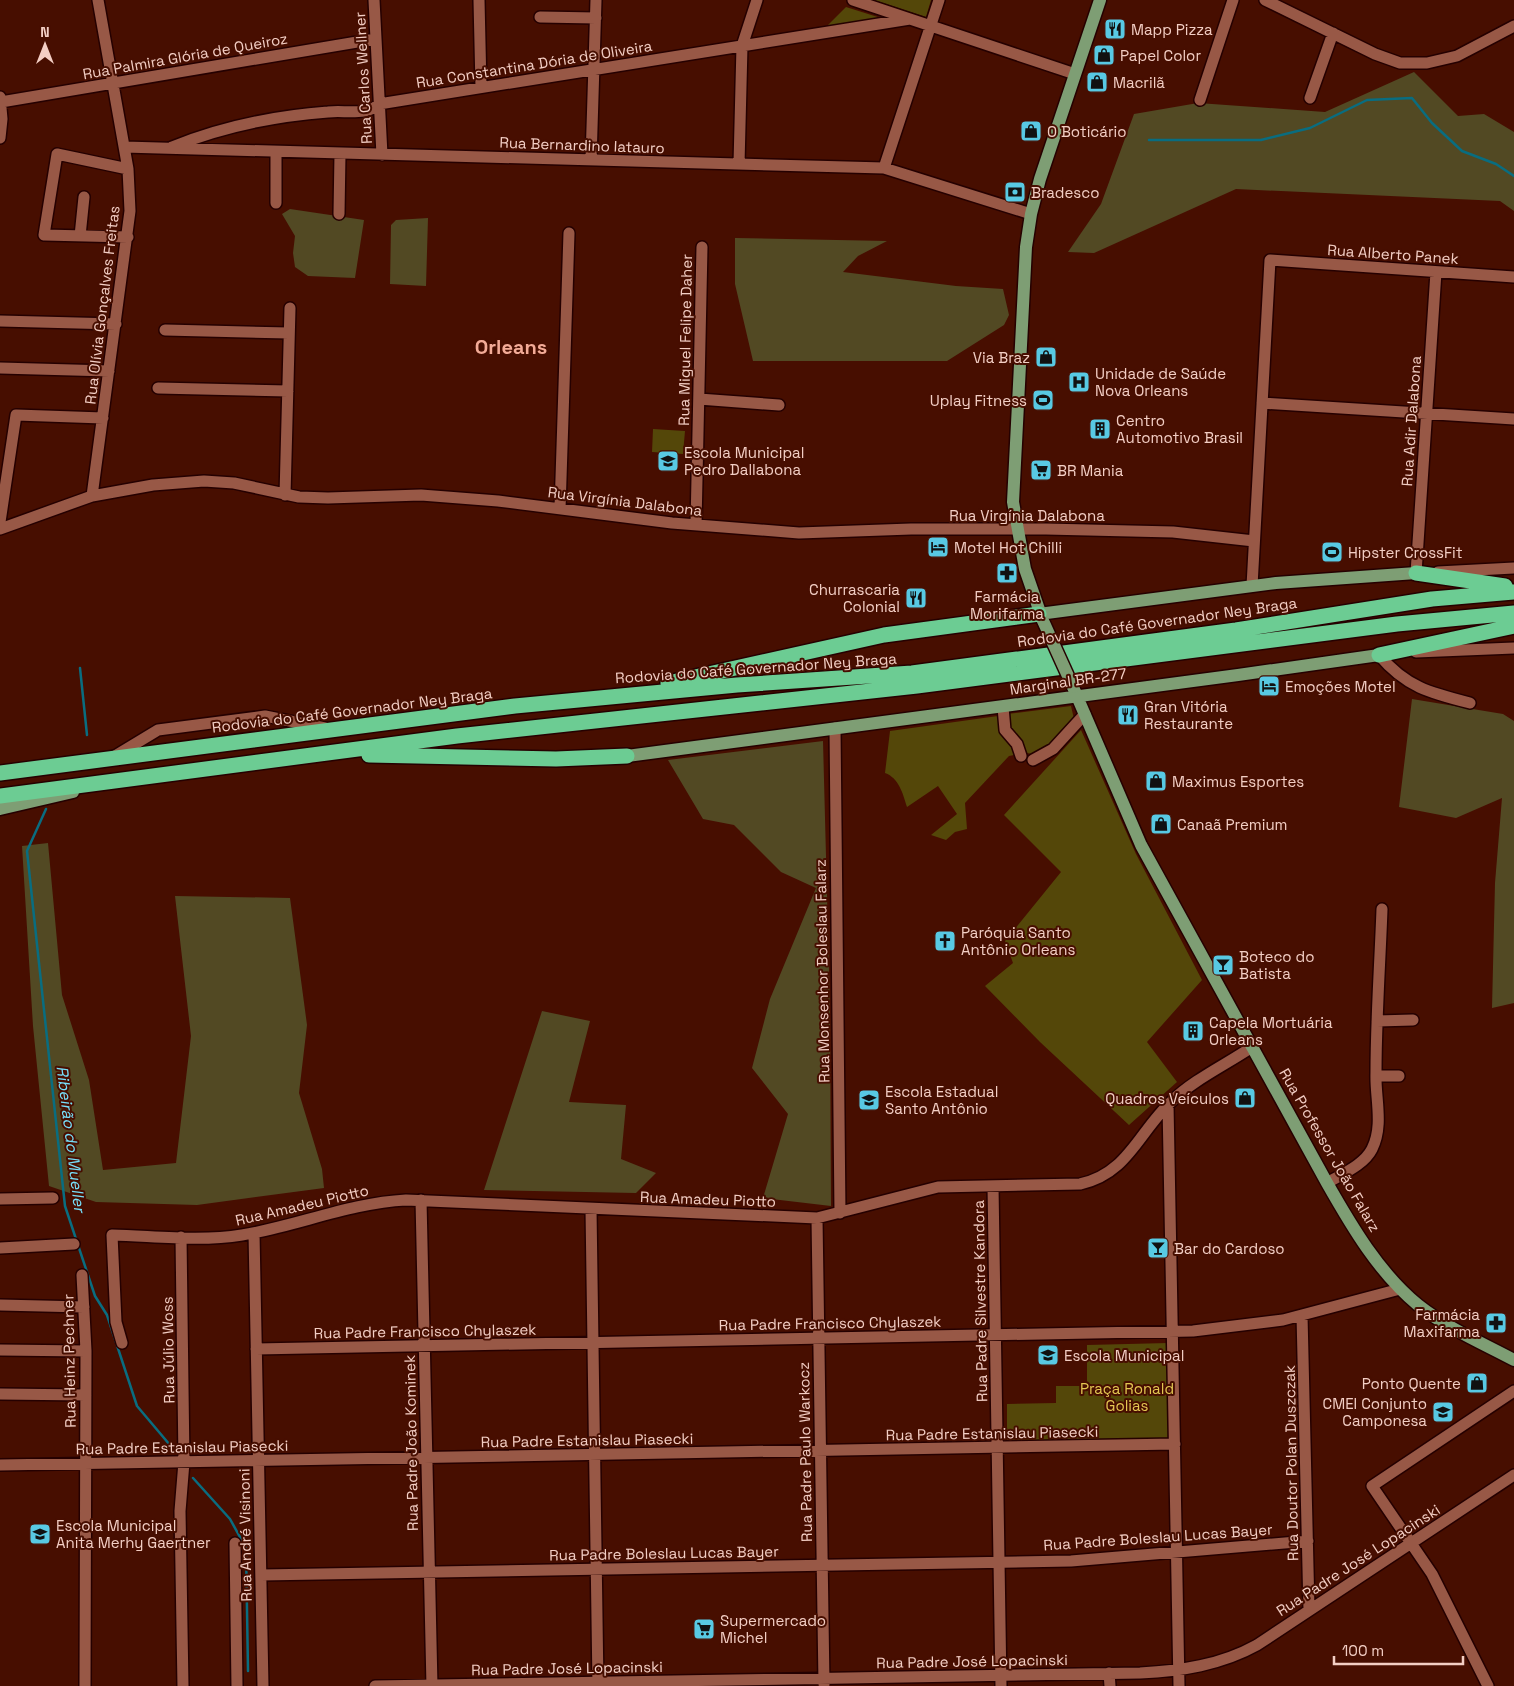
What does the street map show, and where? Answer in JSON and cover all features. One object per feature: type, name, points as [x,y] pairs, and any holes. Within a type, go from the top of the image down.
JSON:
[{"type":"highway","points":[[1416,573],[1514,588]]},
{"type":"highway","name":"Rodovia do Café Governador Ney Braga","points":[[0,773],[474,711],[755,683],[912,673],[1217,633],[1432,599],[1514,592]]},
{"type":"highway","name":"Rodovia do Café Governador Ney Braga","points":[[0,796],[320,753],[917,686],[1397,624],[1514,613]]},
{"type":"highway","points":[[605,697],[884,635],[1041,618]]},
{"type":"highway","points":[[1379,654],[1510,628]]},
{"type":"highway","points":[[320,753],[556,759],[627,756]]},
{"type":"main road","name":"Rua Professor João Falarz","points":[[1100,0],[1031,214],[1026,247],[1013,470],[1013,502],[1024,569],[1041,618],[1085,714],[1134,830],[1327,1183],[1363,1240],[1400,1289],[1436,1317],[1513,1359]]},
{"type":"main road","points":[[1041,618],[1252,586],[1321,579],[1416,573]]},
{"type":"main road","name":"Marginal BR-277","points":[[627,756],[1003,706],[1075,692],[1379,654]]},
{"type":"main road","points":[[0,809],[132,779]]},
{"type":"street","name":"Rua Olívia Gonçalves Freitas","points":[[92,496],[130,211],[128,169],[98,0]]},
{"type":"street","name":"Rua Carlos Wellner","points":[[374,0],[382,155]]},
{"type":"street","points":[[479,0],[481,88]]},
{"type":"street","points":[[591,160],[596,0]]},
{"type":"street","points":[[739,164],[742,46],[757,0]]},
{"type":"street","points":[[852,0],[1076,74]]},
{"type":"street","points":[[884,168],[939,0]]},
{"type":"street","points":[[1200,100],[1233,0]]},
{"type":"street","points":[[1266,0],[1400,63],[1427,63],[1464,53],[1514,26]]},
{"type":"street","points":[[540,17],[596,18]]},
{"type":"street","name":"Rua Constantina Dória de Oliveira","points":[[168,148],[225,128],[313,113],[370,111],[379,104],[910,19]]},
{"type":"street","points":[[1310,98],[1333,33]]},
{"type":"street","name":"Rua Palmira Glória de Queiroz","points":[[0,100],[375,39]]},
{"type":"street","points":[[0,100],[2,118],[0,138]]},
{"type":"street","name":"Rua Bernardino Iatauro","points":[[124,147],[884,168],[1031,214]]},
{"type":"street","points":[[276,152],[276,203]]},
{"type":"street","points":[[128,169],[57,154],[44,235],[128,237]]},
{"type":"street","points":[[339,214],[340,154]]},
{"type":"street","points":[[80,236],[84,197]]},
{"type":"street","points":[[560,509],[568,233]]},
{"type":"street","name":"Rua Miguel Felipe Daher","points":[[696,525],[702,246]]},
{"type":"street","name":"Rua Alberto Panek","points":[[1262,403],[1270,260],[1514,277]]},
{"type":"street","name":"Rua Adir Dalabona","points":[[1416,573],[1436,272]]},
{"type":"street","points":[[285,495],[290,308]]},
{"type":"street","points":[[0,321],[116,324]]},
{"type":"street","points":[[165,330],[289,334]]},
{"type":"street","points":[[0,368],[109,371]]},
{"type":"street","points":[[158,388],[288,391]]},
{"type":"street","points":[[699,399],[779,404]]},
{"type":"street","points":[[1252,586],[1262,403],[1514,419]]},
{"type":"street","points":[[0,522],[16,415],[103,418]]},
{"type":"street","name":"Rua Virgínia Dalabona","points":[[0,529],[92,496],[153,485],[204,481],[234,484],[285,495],[316,498],[421,495],[696,525],[808,534],[911,529],[1016,529],[1173,532],[1254,541]]},
{"type":"street","points":[[1416,573],[1514,568]]},
{"type":"street","name":"Marginal BR-277","points":[[1379,654],[1514,648]]},
{"type":"street","points":[[1379,654],[1390,668],[1410,684],[1470,702]]},
{"type":"street","points":[[1003,706],[1005,730],[1017,744],[1021,756]]},
{"type":"street","points":[[1034,760],[1053,749],[1085,714]]},
{"type":"street","points":[[110,759],[158,730],[265,716],[334,730]]},
{"type":"street","name":"Rua Monsenhor Boleslau Falarz","points":[[835,728],[840,1213]]},
{"type":"street","points":[[1327,1183],[1359,1163],[1372,1150],[1376,1138],[1378,1112],[1376,1076],[1377,1021],[1382,909]]},
{"type":"street","points":[[1377,1021],[1413,1020]]},
{"type":"street","name":"Rua Amadeu Piotto","points":[[122,1343],[116,1322],[112,1234],[226,1237],[254,1233],[367,1204],[391,1200],[816,1218],[938,1187],[1074,1184],[1094,1181],[1105,1176],[1123,1160],[1168,1104],[1252,1047]]},
{"type":"street","points":[[1376,1076],[1399,1076]]},
{"type":"street","points":[[1168,1104],[1179,1686]]},
{"type":"street","name":"Rua Padre Silvestre Kandora","points":[[993,1186],[1001,1681]]},
{"type":"street","points":[[0,1199],[53,1198]]},
{"type":"street","name":"Rua Padre João Kominek","points":[[420,1200],[432,1686]]},
{"type":"street","points":[[591,1209],[598,1684]]},
{"type":"street","name":"Rua Padre Paulo Warkocz","points":[[816,1218],[824,1682]]},
{"type":"street","name":"Rua André Visinoni","points":[[254,1233],[263,1686]]},
{"type":"street","name":"Rua Júlio Woss","points":[[181,1237],[184,1462],[180,1511],[183,1686]]},
{"type":"street","points":[[0,1248],[74,1244]]},
{"type":"street","name":"Rua Heinz Pechner","points":[[82,1275],[86,1351],[84,1686]]},
{"type":"street","name":"Rua Padre Francisco Chylaszek","points":[[256,1349],[1172,1332],[1244,1326],[1302,1315],[1400,1289]]},
{"type":"street","points":[[0,1305],[84,1307]]},
{"type":"street","name":"Rua Doutor Polan Duszczak","points":[[1302,1315],[1309,1610]]},
{"type":"street","points":[[0,1350],[86,1351]]},
{"type":"street","points":[[1488,1686],[1437,1582],[1372,1486],[1514,1391]]},
{"type":"street","points":[[0,1394],[86,1395]]},
{"type":"street","name":"Rua Padre Estanislau Piasecki","points":[[0,1465],[1175,1444]]},
{"type":"street","name":"Rua Padre José Lopacinski","points":[[375,1686],[1001,1681],[1179,1670],[1232,1657],[1257,1644],[1514,1475]]},
{"type":"street","name":"Rua Padre Boleslau Lucas Bayer","points":[[261,1575],[1104,1560],[1308,1541]]},
{"type":"street","points":[[235,1543],[238,1686]]},
{"type":"street","points":[[1109,1674],[1110,1686]]},
{"type":"green space","points":[[874,0],[931,0],[926,17]]},
{"type":"green space","points":[[846,7],[884,19],[823,30]]},
{"type":"green space","points":[[653,429],[685,431],[683,454],[652,452]]},
{"type":"green space","points":[[1071,706],[1074,719],[1048,747],[1035,755],[1024,752],[1011,732],[1007,714]]},
{"type":"green space","points":[[998,716],[1002,735],[1013,746],[1014,755],[1009,756],[965,803],[967,829],[955,832],[946,840],[931,835],[957,814],[938,786],[907,807],[897,783],[890,775],[885,773],[890,731]]},
{"type":"green space","points":[[1081,730],[1136,854],[1202,980],[1147,1042],[1177,1082],[1129,1125],[1040,1042],[985,986],[1013,963],[1005,941],[1061,872],[1004,815]]},
{"type":"green space","name":"Praça Ronald Golias","points":[[1168,1343],[1169,1439],[1007,1442],[1007,1404],[1056,1403],[1056,1386],[1087,1386],[1087,1345]]},
{"type":"shaded area","points":[[1414,72],[1458,116],[1484,114],[1514,132],[1514,211],[1500,201],[1236,189],[1094,253],[1068,252],[1101,204],[1134,114],[1198,103],[1325,112]]},
{"type":"shaded area","points":[[290,209],[364,220],[355,278],[308,276],[295,267],[293,253],[295,236],[282,214]]},
{"type":"shaded area","points":[[428,218],[426,286],[390,284],[391,225],[396,220]]},
{"type":"shaded area","points":[[735,238],[887,241],[858,256],[843,272],[956,286],[1003,289],[1009,315],[1004,325],[947,361],[753,361],[735,284]]},
{"type":"shaded area","points":[[1412,699],[1503,714],[1514,721],[1514,1003],[1492,1008],[1495,883],[1502,798],[1456,818],[1399,807]]},
{"type":"shaded area","points":[[823,741],[830,1010],[831,1206],[763,1198],[788,1114],[752,1068],[770,999],[816,888],[781,872],[734,825],[703,819],[668,760]]},
{"type":"shaded area","points":[[48,843],[62,995],[89,1080],[103,1170],[176,1163],[191,1036],[175,896],[290,898],[307,1025],[299,1093],[322,1169],[324,1188],[197,1205],[96,1202],[49,1186],[33,1026],[22,846]]},
{"type":"shaded area","points":[[542,1011],[590,1021],[569,1102],[626,1105],[621,1159],[656,1173],[636,1193],[484,1190]]},
{"type":"waterway","points":[[1149,140],[1261,140],[1310,128],[1367,100],[1412,98],[1432,123],[1462,151],[1496,164],[1514,176]]},
{"type":"waterway","name":"Ribeirão do Mueller","points":[[80,668],[87,735]]},
{"type":"waterway","name":"Ribeirão do Mueller","points":[[46,809],[27,851],[65,1206],[95,1296],[107,1315],[137,1406],[175,1451]]},
{"type":"waterway","name":"Ribeirão do Mueller","points":[[193,1478],[230,1519],[246,1548],[248,1671]]},
{"type":"place","name":"Mapp Pizza","points":[[1115,29]]},
{"type":"place","name":"Papel Color","points":[[1104,55]]},
{"type":"place","name":"Macrilã","points":[[1097,82]]},
{"type":"place","name":"O Boticário","points":[[1031,131]]},
{"type":"place","name":"Bradesco","points":[[1015,192]]},
{"type":"place","name":"Via Braz","points":[[1046,357]]},
{"type":"place","name":"Unidade de Saúde Nova Orleans","points":[[1079,382]]},
{"type":"place","name":"Uplay Fitness","points":[[1043,400]]},
{"type":"place","name":"Centro Automotivo Brasil","points":[[1100,429]]},
{"type":"place","name":"Escola Municipal Pedro Dallabona","points":[[668,461]]},
{"type":"place","name":"BR Mania","points":[[1041,470]]},
{"type":"place","name":"Motel Hot Chilli","points":[[938,547]]},
{"type":"place","name":"Hipster CrossFit","points":[[1332,552]]},
{"type":"place","name":"Farmácia Morifarma","points":[[1007,573]]},
{"type":"place","name":"Churrascaria Colonial","points":[[916,598]]},
{"type":"place","name":"Emoções Motel","points":[[1269,686]]},
{"type":"place","name":"Gran Vitória Restaurante","points":[[1128,715]]},
{"type":"place","name":"Maximus Esportes","points":[[1156,781]]},
{"type":"place","name":"Canaã Premium","points":[[1161,824]]},
{"type":"place","name":"Paróquia Santo Antônio Orleans","points":[[945,941]]},
{"type":"place","name":"Boteco do Batista","points":[[1223,965]]},
{"type":"place","name":"Capela Mortuária Orleans","points":[[1193,1031]]},
{"type":"place","name":"Quadros Veículos","points":[[1245,1098]]},
{"type":"place","name":"Escola Estadual Santo Antônio","points":[[869,1100]]},
{"type":"place","name":"Bar do Cardoso","points":[[1158,1248]]},
{"type":"place","name":"Farmácia Maxifarma","points":[[1496,1323]]},
{"type":"place","name":"Escola Municipal","points":[[1048,1355]]},
{"type":"place","name":"Ponto Quente","points":[[1477,1383]]},
{"type":"place","name":"CMEI Conjunto Camponesa","points":[[1443,1412]]},
{"type":"place","name":"Escola Municipal Anita Merhy Gaertner","points":[[40,1534]]},
{"type":"place","name":"Supermercado Michel","points":[[704,1629]]},
{"type":"district","name":"Orleans","points":[[511,347]]}]
